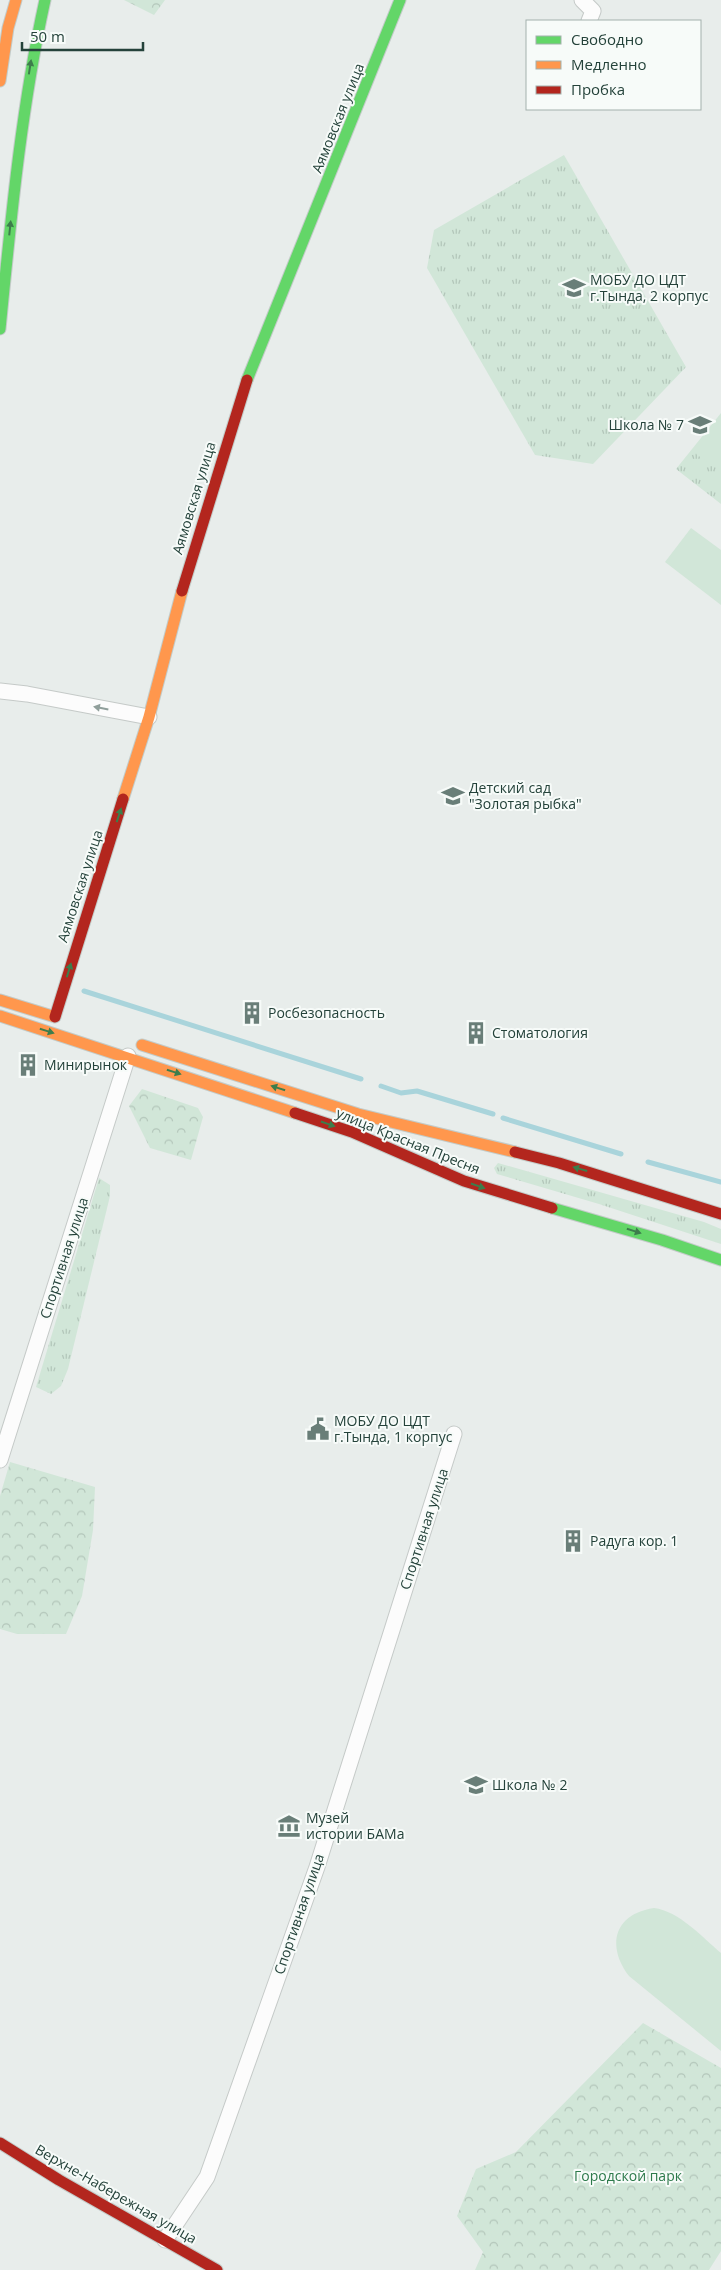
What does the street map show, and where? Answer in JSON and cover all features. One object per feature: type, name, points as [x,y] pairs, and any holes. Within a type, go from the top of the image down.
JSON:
[{"type":"main road","points":[[0,81],[8,28],[16,0]]},
{"type":"main road","points":[[0,329],[20,134],[31,64],[45,0]]},
{"type":"main road","name":"Аямовская улица","points":[[0,1000],[60,1018],[149,717],[179,601],[240,397],[400,0]]},
{"type":"main road","name":"улица Красная Пресня","points":[[0,1016],[128,1056],[352,1132],[480,1187],[618,1226],[721,1260]]},
{"type":"main road","name":"улица Красная Пресня","points":[[131,1041],[358,1114],[559,1163],[721,1214]]},
{"type":"main road","name":"Верхне-Набережная улица","points":[[0,2143],[217,2270]]},
{"type":"street","points":[[582,0],[593,11],[589,20]]},
{"type":"street","points":[[0,691],[27,694],[149,717]]},
{"type":"street","name":"Спортивная улица","points":[[0,1460],[128,1056]]},
{"type":"street","name":"Спортивная улица","points":[[165,2240],[207,2177],[317,1867],[454,1434]]},
{"type":"green space","points":[[124,0],[165,0],[154,15]]},
{"type":"green space","points":[[564,155],[686,367],[593,464],[535,455],[427,268],[434,230]]},
{"type":"green space","points":[[721,413],[721,504],[676,469]]},
{"type":"green space","points":[[721,422],[721,458],[714,467],[696,454]]},
{"type":"green space","points":[[691,528],[721,550],[721,605],[665,562]]},
{"type":"green space","points":[[142,1089],[198,1108],[203,1117],[191,1160],[150,1148],[129,1106]]},
{"type":"green space","points":[[498,1163],[704,1222],[721,1229],[721,1244],[599,1204],[497,1174],[494,1168]]},
{"type":"green space","points":[[99,1178],[110,1185],[110,1196],[68,1369],[61,1386],[51,1394],[36,1387]]},
{"type":"green space","points":[[10,1462],[95,1487],[93,1530],[82,1596],[66,1634],[17,1634],[0,1629],[0,1496]]},
{"type":"green space","points":[[654,1908],[663,1910],[681,1919],[721,1953],[721,2051],[629,1976],[622,1965],[616,1943],[622,1924],[640,1911]]},
{"type":"green space","name":"Городской парк","points":[[643,2023],[721,2068],[721,2251],[709,2270],[475,2270],[483,2252],[457,2216],[476,2169],[516,2152]]},
{"type":"waterway","points":[[84,991],[361,1079]]},
{"type":"waterway","points":[[381,1086],[401,1093],[417,1091],[493,1114]]},
{"type":"waterway","points":[[503,1118],[621,1154]]},
{"type":"waterway","points":[[648,1162],[721,1182]]},
{"type":"traffic: fast","points":[[0,329],[23,123],[45,0]]},
{"type":"traffic: fast","points":[[247,380],[400,0]]},
{"type":"traffic: fast","points":[[552,1208],[662,1240],[721,1260]]},
{"type":"traffic: slow","points":[[0,81],[8,28],[16,0]]},
{"type":"traffic: slow","points":[[123,799],[149,717],[182,591]]},
{"type":"traffic: slow","points":[[0,1000],[52,1016]]},
{"type":"traffic: slow","points":[[0,1016],[295,1113]]},
{"type":"traffic: slow","points":[[142,1045],[358,1114],[515,1152]]},
{"type":"traffic: jam","points":[[182,591],[247,380]]},
{"type":"traffic: jam","points":[[55,1017],[123,799]]},
{"type":"traffic: jam","points":[[295,1113],[352,1132],[464,1181],[552,1208]]},
{"type":"traffic: jam","points":[[515,1152],[559,1163],[721,1214]]},
{"type":"traffic: jam","points":[[0,2143],[59,2180],[217,2270]]},
{"type":"place","name":"МОБУ ДО ЦДТ г.Тында, 2 корпус","points":[[574,288]]},
{"type":"place","name":"Школа № 7","points":[[700,425]]},
{"type":"place","name":"Детский сад \"Золотая рыбка\"","points":[[453,796]]},
{"type":"place","name":"Росбезопасность","points":[[252,1013]]},
{"type":"place","name":"Стоматология","points":[[476,1033]]},
{"type":"place","name":"Минирынок","points":[[28,1065]]},
{"type":"place","name":"МОБУ ДО ЦДТ г.Тында, 1 корпус","points":[[318,1429]]},
{"type":"place","name":"Радуга кор. 1","points":[[573,1541]]},
{"type":"place","name":"Школа № 2","points":[[476,1785]]},
{"type":"place","name":"Музей истории БАМа","points":[[289,1826]]}]
